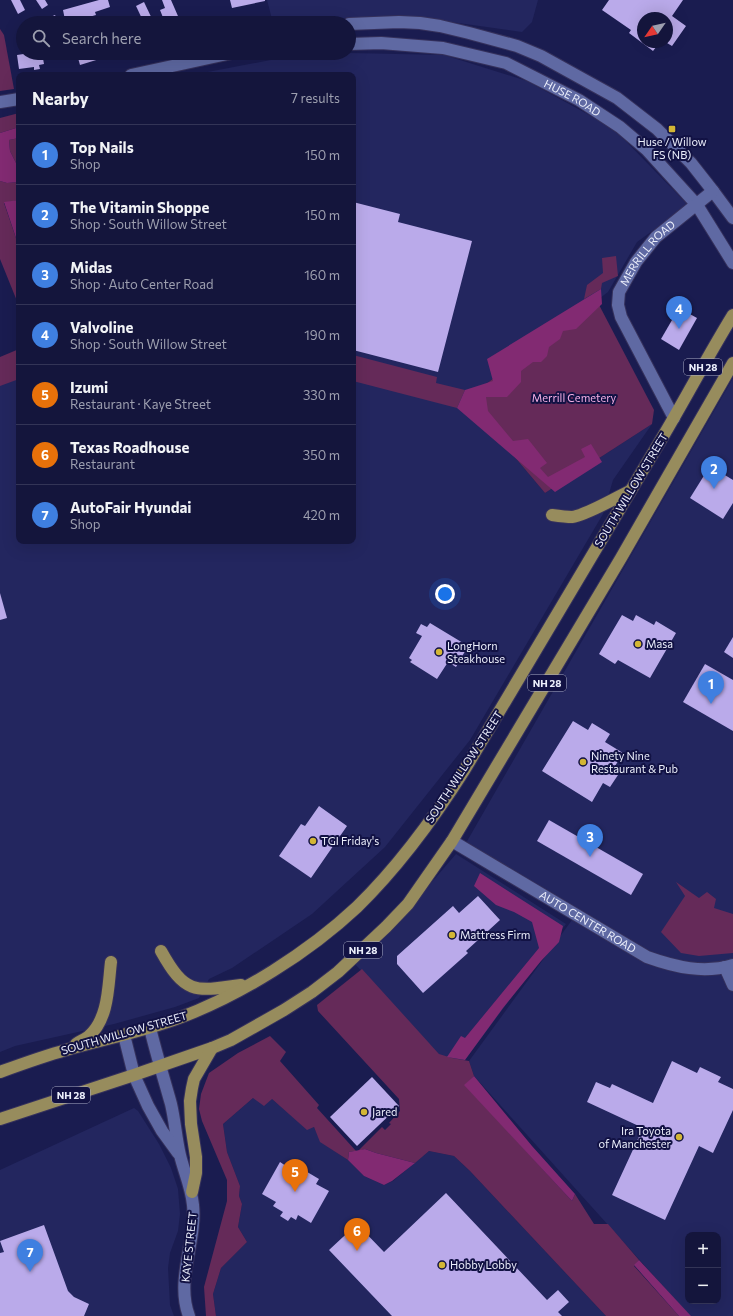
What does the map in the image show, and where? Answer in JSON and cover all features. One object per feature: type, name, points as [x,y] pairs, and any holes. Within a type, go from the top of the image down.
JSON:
[{"type":"main road","name":"SOUTH WILLOW STREET","points":[[0,1072],[66,1050],[150,1028],[209,1006],[252,984],[314,943],[358,906],[413,844],[465,769],[598,547],[733,315]]},
{"type":"main road","name":"NH 28","points":[[0,1120],[212,1048],[247,1031],[312,992],[338,972],[366,947],[408,904],[452,841],[621,558],[733,363]]},
{"type":"main road","points":[[552,515],[572,517],[589,511],[630,491]]},
{"type":"main road","points":[[161,951],[177,977],[184,984],[192,987],[212,990],[252,984]]},
{"type":"main road","points":[[66,1050],[89,1036],[98,1025],[105,1008],[111,962]]},
{"type":"main road","points":[[192,1192],[196,1173],[196,1157],[191,1124],[190,1101],[194,1079],[212,1048]]},
{"type":"street","name":"HUSE ROAD","points":[[356,24],[399,22],[440,26],[517,46],[541,56],[617,98],[674,144],[691,163],[733,218]]},
{"type":"street","name":"HUSE ROAD","points":[[356,44],[381,43],[443,48],[506,63],[579,100],[620,127],[646,150],[696,205],[733,263]]},
{"type":"street","points":[[145,72],[200,60]]},
{"type":"street","points":[[0,102],[16,99]]},
{"type":"street","name":"MERRILL ROAD","points":[[674,418],[621,317],[618,305],[619,292],[632,268],[645,249],[656,237],[713,191]]},
{"type":"street","name":"AUTO CENTER ROAD","points":[[452,841],[647,956],[678,967],[693,969],[710,969],[729,966]]},
{"type":"street","points":[[729,966],[733,985]]},
{"type":"street","name":"KAYE STREET","points":[[150,1028],[171,1105],[180,1156],[192,1192],[193,1222],[186,1266],[184,1294],[189,1316]]},
{"type":"street","name":"KAYE STREET","points":[[124,1035],[134,1075],[148,1106],[162,1131],[180,1156]]},
{"type":"shaded area","points":[[267,0],[538,0],[532,22],[522,32],[401,15],[356,18],[356,16],[271,16]]},
{"type":"shaded area","points":[[356,53],[444,55],[527,81],[613,128],[688,205],[637,242],[608,292],[466,399],[545,493],[652,424],[613,480],[603,514],[470,740],[385,847],[312,914],[232,968],[209,979],[199,998],[175,1007],[114,1024],[15,1046],[0,1052],[0,368],[16,361],[16,544],[356,544],[356,72],[208,72],[270,60],[356,60]]},
{"type":"shaded area","points":[[16,128],[16,139],[9,140],[10,151],[16,163],[16,182],[7,183],[0,181],[0,133]]},
{"type":"shaded area","points":[[16,200],[16,238],[4,202]]},
{"type":"shaded area","points":[[601,289],[602,304],[576,329],[563,331],[560,339],[549,347],[547,356],[541,362],[533,362],[521,371],[521,382],[507,397],[486,397],[488,411],[513,441],[528,439],[547,463],[540,468],[548,477],[585,457],[581,449],[591,444],[602,462],[555,492],[457,408],[465,390],[493,381],[487,359]]},
{"type":"shaded area","points":[[733,378],[733,1316],[690,1316],[474,1076],[469,1061],[572,920],[466,843]]},
{"type":"shaded area","points":[[456,854],[566,924],[462,1064],[448,1064],[354,963],[407,911]]},
{"type":"shaded area","points":[[480,873],[563,926],[559,942],[541,961],[503,1008],[465,1060],[447,1057],[461,1036],[465,1038],[539,948],[532,922],[514,912],[496,905],[474,886]]},
{"type":"shaded area","points":[[474,1076],[532,1146],[575,1194],[572,1201],[464,1085]]},
{"type":"shaded area","points":[[253,1098],[272,1099],[307,1129],[314,1127],[321,1142],[348,1160],[364,1176],[384,1185],[393,1181],[429,1151],[454,1156],[470,1171],[606,1316],[216,1316],[213,1294],[221,1268],[247,1242],[238,1227],[242,1204],[239,1196],[240,1186],[227,1152],[223,1124]]},
{"type":"shaded area","points":[[134,1108],[138,1111],[159,1144],[171,1168],[178,1189],[180,1214],[178,1231],[170,1253],[168,1268],[170,1305],[174,1316],[0,1316],[0,1170]]},
{"type":"shaded area","points":[[365,1149],[415,1163],[392,1181],[384,1185],[364,1176],[348,1160],[349,1152]]},
{"type":"shaded area","points":[[639,1260],[691,1316],[679,1316],[634,1265]]},
{"type":"green space","points":[[0,29],[4,35],[14,89],[0,91]]},
{"type":"green space","points":[[16,114],[16,128],[0,133],[0,118]]},
{"type":"green space","points":[[16,139],[16,163],[10,151],[9,140]]},
{"type":"green space","points":[[0,181],[7,183],[16,182],[16,201],[4,203],[16,238],[16,299],[0,259]]},
{"type":"green space","points":[[616,256],[618,276],[602,283],[601,289],[584,299],[587,285],[603,273],[602,258]]},
{"type":"green space","name":"Merrill Cemetery","points":[[597,301],[654,410],[652,424],[545,493],[466,399]]},
{"type":"green space","points":[[16,350],[16,380],[0,386],[0,357]]},
{"type":"green space","points":[[356,356],[437,377],[436,383],[465,390],[457,408],[356,382]]},
{"type":"green space","points":[[676,882],[699,898],[707,892],[716,899],[714,908],[733,914],[733,953],[699,956],[681,953],[661,932],[685,896]]},
{"type":"green space","points":[[362,969],[439,1054],[469,1061],[474,1076],[465,1085],[572,1201],[575,1194],[594,1224],[608,1224],[639,1260],[634,1266],[679,1316],[606,1316],[470,1171],[454,1156],[429,1151],[415,1163],[365,1149],[358,1151],[382,1127],[385,1130],[391,1124],[389,1123],[400,1111],[399,1099],[318,1011],[317,1005]]},
{"type":"green space","points":[[270,1036],[286,1052],[280,1061],[319,1105],[317,1108],[356,1151],[349,1152],[348,1160],[320,1142],[314,1127],[307,1130],[272,1099],[264,1106],[253,1098],[223,1124],[227,1152],[240,1186],[239,1196],[242,1204],[238,1227],[247,1242],[221,1268],[213,1294],[216,1316],[206,1316],[204,1287],[227,1201],[227,1180],[202,1121],[199,1109],[201,1094],[209,1073],[238,1053]]},
{"type":"building","points":[[11,0],[20,0],[25,10],[18,14]]},
{"type":"building","points":[[36,0],[45,0],[48,5],[42,9]]},
{"type":"building","points":[[99,0],[108,0],[110,7],[95,12],[96,15],[92,16],[64,16],[63,10]]},
{"type":"building","points":[[162,0],[171,0],[178,16],[162,16],[160,10],[165,8]]},
{"type":"building","points":[[230,0],[265,0],[265,1],[232,8]]},
{"type":"building","points":[[609,0],[683,0],[673,15],[673,12],[637,12],[637,39],[629,33],[631,30],[602,10]]},
{"type":"building","points":[[144,2],[151,16],[141,16],[136,6]]},
{"type":"building","points":[[673,17],[686,26],[673,45]]},
{"type":"building","points":[[18,60],[43,60],[44,64],[39,65],[40,69],[34,70],[34,67],[19,69]]},
{"type":"building","points":[[79,60],[96,60],[80,65]]},
{"type":"building","points":[[356,203],[400,214],[398,222],[472,241],[438,372],[356,351]]},
{"type":"building","points":[[679,308],[697,318],[679,350],[661,339]]},
{"type":"building","points":[[710,466],[733,480],[733,503],[723,519],[690,498]]},
{"type":"building","points":[[0,593],[7,618],[0,620]]},
{"type":"building","name":"Masa","points":[[622,615],[633,621],[636,615],[654,625],[656,621],[676,633],[650,678],[618,660],[615,664],[599,654]]},
{"type":"building","name":"LongHorn Steakhouse","points":[[430,623],[468,646],[456,667],[448,662],[437,679],[410,662],[412,660],[409,658],[422,636],[416,633],[421,624],[427,627]]},
{"type":"building","points":[[733,637],[733,658],[724,652]]},
{"type":"building","points":[[705,664],[733,680],[733,731],[683,702]]},
{"type":"building","name":"Ninety Nine Restaurant & Pub","points":[[573,721],[588,730],[592,723],[610,734],[605,742],[623,753],[612,771],[618,775],[610,787],[603,783],[592,802],[542,771]]},
{"type":"building","name":"TGI Friday's","points":[[319,806],[347,826],[311,878],[279,856],[301,824],[305,826]]},
{"type":"building","points":[[549,820],[643,874],[631,895],[537,841]]},
{"type":"building","name":"Mattress Firm","points":[[478,896],[500,920],[466,951],[468,953],[423,993],[397,964],[397,956],[453,906],[459,913]]},
{"type":"building","name":"Ira Toyota of Manchester","points":[[672,1061],[697,1073],[700,1067],[721,1077],[718,1082],[733,1089],[733,1110],[713,1153],[699,1146],[665,1220],[612,1195],[643,1128],[587,1102],[596,1082],[610,1088],[612,1084],[653,1103]]},
{"type":"building","name":"Jared","points":[[372,1077],[399,1106],[357,1146],[330,1117]]},
{"type":"building","points":[[280,1162],[289,1168],[292,1163],[319,1179],[316,1184],[329,1191],[311,1223],[298,1215],[296,1220],[291,1217],[288,1221],[280,1216],[283,1212],[273,1206],[276,1202],[262,1194]]},
{"type":"building","name":"Hobby Lobby","points":[[446,1193],[547,1300],[558,1290],[569,1302],[558,1312],[562,1316],[392,1316],[329,1250],[357,1224],[384,1252]]},
{"type":"building","points":[[44,1225],[68,1291],[74,1297],[89,1304],[84,1316],[0,1316],[0,1253],[4,1252],[0,1241]]},
{"type":"place","name":"Huse / Willow FS (NB)","points":[[672,129]]},
{"type":"place","name":"Valvoline","points":[[679,329]]},
{"type":"place","name":"The Vitamin Shoppe","points":[[714,489]]},
{"type":"place","name":"Masa","points":[[638,644]]},
{"type":"place","name":"LongHorn Steakhouse","points":[[439,652]]},
{"type":"place","name":"Top Nails","points":[[711,704]]},
{"type":"place","name":"Ninety Nine Restaurant & Pub","points":[[583,762]]},
{"type":"place","name":"TGI Friday's","points":[[313,841]]},
{"type":"place","name":"Midas","points":[[590,857]]},
{"type":"place","name":"Mattress Firm","points":[[452,935]]},
{"type":"place","name":"Jared","points":[[364,1112]]},
{"type":"place","name":"Ira Toyota of Manchester","points":[[679,1137]]},
{"type":"place","name":"Izumi","points":[[295,1192]]},
{"type":"place","name":"Texas Roadhouse","points":[[357,1251]]},
{"type":"place","name":"Hobby Lobby","points":[[442,1265]]},
{"type":"place","name":"AutoFair Hyundai","points":[[30,1272]]}]
